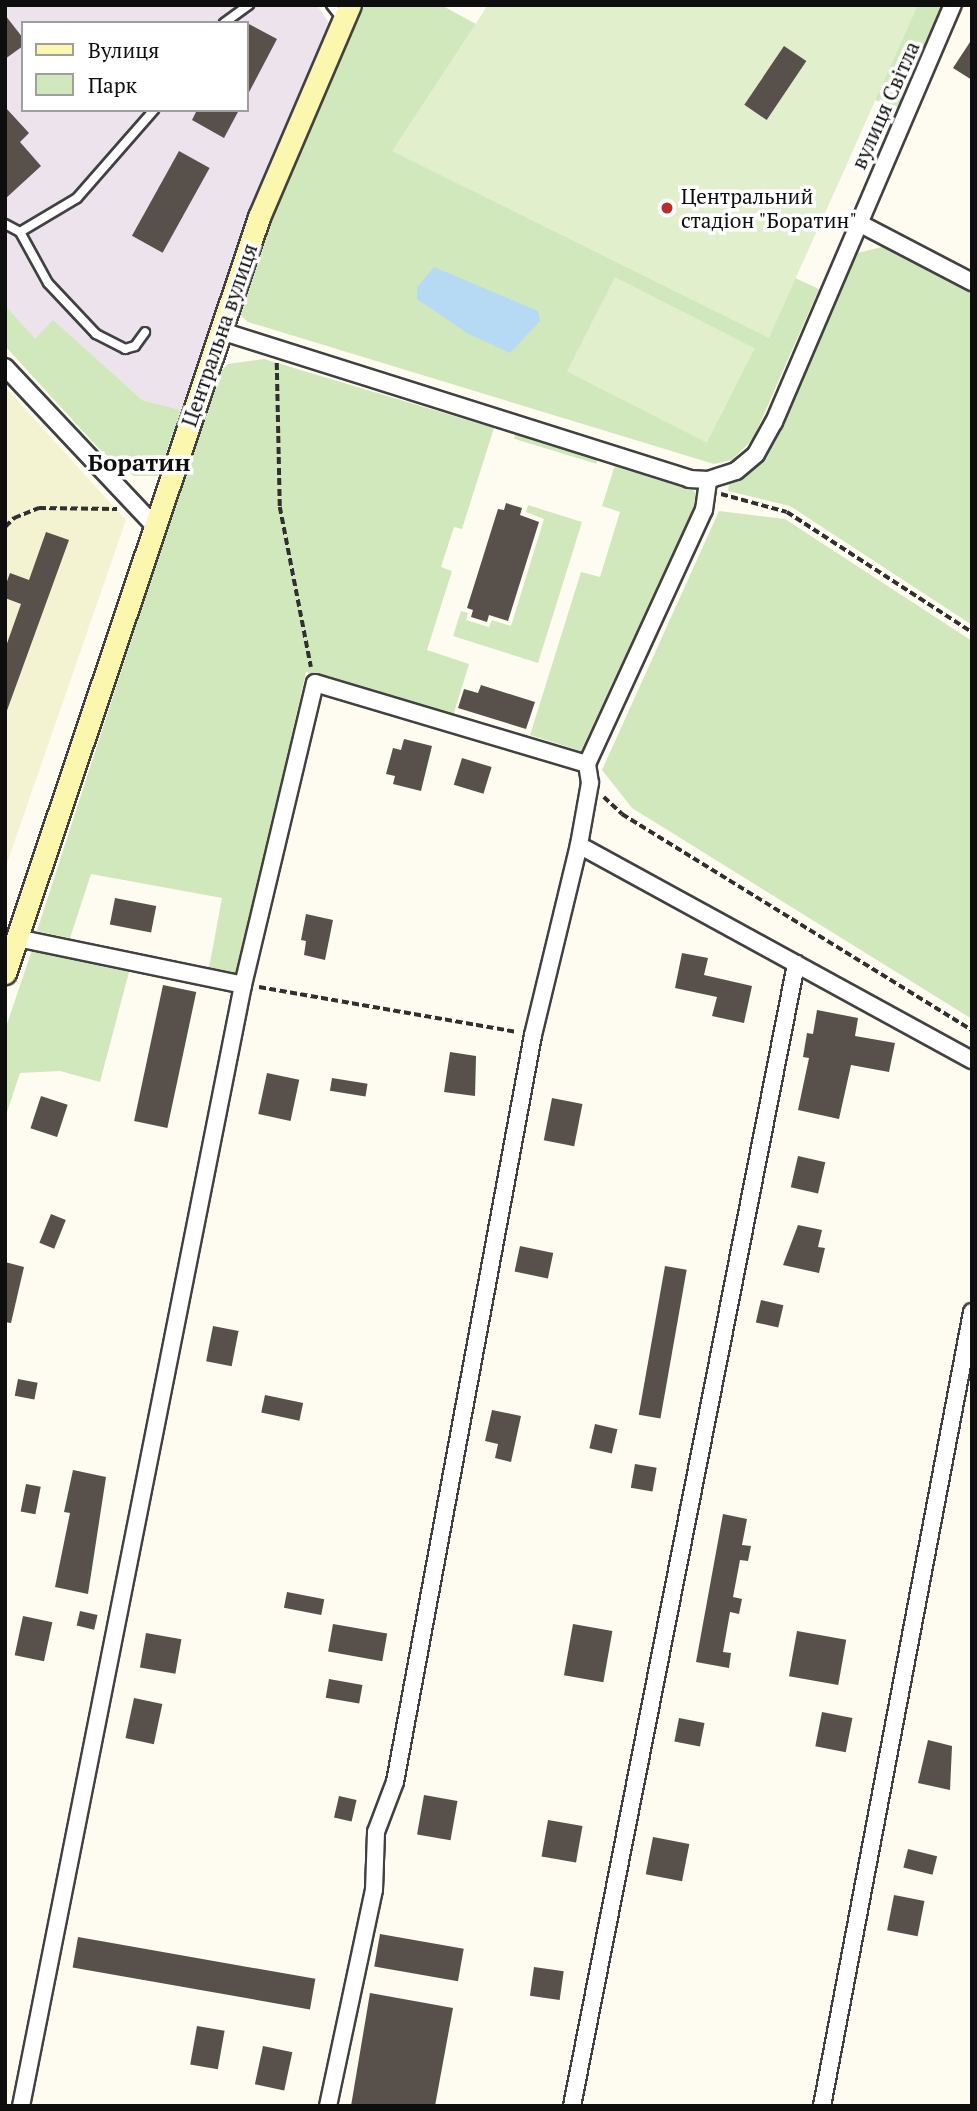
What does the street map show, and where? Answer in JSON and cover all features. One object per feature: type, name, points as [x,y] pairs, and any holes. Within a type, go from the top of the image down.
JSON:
[{"type":"street","name":"вулиця Світла","points":[[708,480],[736,471],[756,454],[775,422],[857,222],[953,5]]},
{"type":"street","name":"Центральна вулиця","points":[[5,973],[259,217],[341,10]]},
{"type":"street","points":[[857,222],[972,282]]},
{"type":"street","points":[[220,331],[689,479],[708,480],[704,510],[587,764],[590,783],[579,845],[533,1035],[395,1782],[376,1832],[374,1890],[328,2106]]},
{"type":"street","points":[[5,367],[137,511],[154,525]]},
{"type":"street","points":[[21,2106],[243,985],[315,683],[587,764]]},
{"type":"street","points":[[579,845],[972,1060]]},
{"type":"street","points":[[17,937],[243,985]]},
{"type":"street","points":[[572,2106],[796,964]]},
{"type":"street","points":[[822,2106],[972,1312]]},
{"type":"lane","points":[[227,21],[249,5]]},
{"type":"lane","points":[[20,232],[77,198],[152,112]]},
{"type":"lane","points":[[5,225],[20,232],[48,283],[96,334],[125,349],[135,346],[145,331]]},
{"type":"path","points":[[277,349],[280,508],[315,683]]},
{"type":"path","points":[[708,480],[724,497],[788,512],[828,535],[972,632]]},
{"type":"path","points":[[5,527],[14,518],[39,508],[137,511]]},
{"type":"path","points":[[590,783],[622,814],[972,1030]]},
{"type":"path","points":[[243,985],[533,1035]]},
{"type":"shaded area","points":[[5,5],[317,5],[329,23],[248,213],[181,410],[142,400],[53,321],[35,340],[5,305]]},
{"type":"green space","points":[[365,5],[441,5],[476,24],[488,5],[850,157],[795,278],[819,289],[753,439],[732,460],[714,464],[248,322],[237,312],[270,220]]},
{"type":"green space","name":"Центральний стадіон \"Боратин\"","points":[[488,5],[918,5],[769,338],[392,151]]},
{"type":"green space","points":[[793,5],[946,5],[900,111],[859,93]]},
{"type":"green space","points":[[885,246],[972,293],[972,625],[790,506],[728,491],[729,483],[767,452],[858,253]]},
{"type":"green space","points":[[615,277],[755,348],[707,443],[567,371]]},
{"type":"green space","points":[[5,305],[35,339],[53,320],[142,400],[181,410],[158,476],[134,476],[101,451],[5,346]]},
{"type":"green space","points":[[264,359],[494,428],[462,529],[454,527],[441,567],[452,571],[427,650],[469,664],[453,716],[306,672],[237,974],[209,968],[222,898],[91,874],[70,938],[37,931],[217,375],[228,364]]},
{"type":"green space","points":[[5,387],[126,520],[5,869]]},
{"type":"green space","points":[[516,432],[598,457],[596,464],[514,439]]},
{"type":"green space","points":[[615,465],[692,489],[699,496],[581,751],[530,735],[581,572],[600,577],[620,512],[602,506]]},
{"type":"green space","points":[[528,505],[582,522],[538,663],[453,636],[461,611],[468,613],[466,620],[489,627],[492,620],[511,626],[544,519],[526,512]]},
{"type":"green space","points":[[719,511],[785,519],[972,641],[972,1019],[632,808],[602,770]]},
{"type":"green space","points":[[33,947],[130,968],[100,1082],[60,1071],[20,1073],[5,1118],[5,1030]]},
{"type":"water","points":[[434,267],[538,311],[540,321],[510,353],[467,333],[417,299],[417,287]]},
{"type":"building","points":[[5,15],[21,35],[21,47],[5,59]]},
{"type":"building","points":[[248,24],[277,39],[248,94]]},
{"type":"building","points":[[972,39],[972,80],[953,68]]},
{"type":"building","points":[[784,46],[806,61],[767,120],[744,105]]},
{"type":"building","points":[[5,107],[29,133],[20,142],[41,166],[5,199]]},
{"type":"building","points":[[196,112],[238,112],[224,138],[192,120]]},
{"type":"building","points":[[179,151],[210,168],[163,253],[132,236]]},
{"type":"building","points":[[506,503],[522,508],[520,515],[539,522],[508,621],[489,615],[487,622],[471,617],[473,610],[467,608],[498,509],[504,510]]},
{"type":"building","points":[[46,532],[69,540],[5,716],[5,649],[21,604],[5,598],[5,587],[10,573],[29,580]]},
{"type":"building","points":[[481,685],[535,702],[526,729],[458,708],[464,689],[478,693]]},
{"type":"building","points":[[404,739],[432,746],[421,791],[393,784],[395,776],[386,774],[393,748],[401,750]]},
{"type":"building","points":[[462,758],[492,767],[483,794],[454,785]]},
{"type":"building","points":[[115,898],[156,906],[151,933],[110,925]]},
{"type":"building","points":[[306,914],[333,920],[325,960],[304,955],[306,941],[301,940]]},
{"type":"building","points":[[682,953],[708,958],[704,975],[752,986],[744,1023],[712,1016],[717,997],[675,988]]},
{"type":"building","points":[[163,985],[196,992],[167,1128],[134,1121]]},
{"type":"building","points":[[817,1010],[858,1018],[855,1036],[895,1043],[889,1072],[851,1065],[839,1119],[798,1110],[809,1058],[803,1057],[807,1033],[813,1034]]},
{"type":"building","points":[[450,1052],[476,1056],[475,1096],[444,1092]]},
{"type":"building","points":[[267,1073],[299,1080],[291,1121],[258,1114]]},
{"type":"building","points":[[332,1078],[368,1084],[366,1096],[330,1091]]},
{"type":"building","points":[[41,1096],[68,1105],[57,1137],[30,1128]]},
{"type":"building","points":[[552,1098],[582,1104],[574,1146],[544,1140]]},
{"type":"building","points":[[798,1156],[825,1162],[818,1193],[791,1187]]},
{"type":"building","points":[[51,1214],[66,1220],[54,1249],[39,1243]]},
{"type":"building","points":[[798,1225],[822,1230],[818,1247],[825,1248],[819,1273],[783,1265]]},
{"type":"building","points":[[520,1246],[553,1253],[548,1279],[515,1271]]},
{"type":"building","points":[[5,1262],[24,1267],[11,1323],[5,1322]]},
{"type":"building","points":[[665,1266],[687,1270],[660,1419],[639,1415]]},
{"type":"building","points":[[761,1300],[783,1305],[778,1328],[756,1322]]},
{"type":"building","points":[[213,1326],[239,1331],[232,1366],[206,1361]]},
{"type":"building","points":[[18,1379],[38,1383],[34,1400],[15,1396]]},
{"type":"building","points":[[265,1395],[303,1403],[299,1421],[261,1413]]},
{"type":"building","points":[[492,1410],[521,1416],[511,1462],[495,1458],[498,1444],[485,1441]]},
{"type":"building","points":[[595,1424],[617,1429],[612,1454],[589,1448]]},
{"type":"building","points":[[635,1464],[657,1468],[652,1491],[631,1488]]},
{"type":"building","points":[[73,1470],[106,1477],[88,1594],[55,1587],[70,1513],[64,1512]]},
{"type":"building","points":[[26,1484],[41,1487],[35,1514],[21,1511]]},
{"type":"building","points":[[723,1514],[747,1519],[742,1545],[751,1546],[748,1561],[740,1560],[733,1597],[742,1599],[739,1614],[730,1612],[723,1652],[731,1653],[729,1668],[696,1662]]},
{"type":"building","points":[[287,1592],[324,1599],[321,1615],[284,1608]]},
{"type":"building","points":[[80,1611],[98,1615],[94,1630],[77,1626]]},
{"type":"building","points":[[23,1616],[52,1622],[44,1661],[15,1655]]},
{"type":"building","points":[[333,1624],[387,1634],[382,1661],[328,1652]]},
{"type":"building","points":[[573,1624],[612,1631],[603,1682],[564,1675]]},
{"type":"building","points":[[797,1631],[846,1640],[838,1685],[789,1676]]},
{"type":"building","points":[[146,1633],[181,1639],[175,1674],[140,1667]]},
{"type":"building","points":[[329,1679],[362,1685],[359,1704],[326,1698]]},
{"type":"building","points":[[134,1698],[162,1704],[154,1744],[125,1738]]},
{"type":"building","points":[[822,1712],[852,1718],[846,1752],[815,1746]]},
{"type":"building","points":[[679,1718],[705,1723],[700,1747],[674,1742]]},
{"type":"building","points":[[928,1740],[952,1746],[950,1790],[918,1783]]},
{"type":"building","points":[[424,1795],[457,1801],[451,1840],[417,1834]]},
{"type":"building","points":[[339,1796],[357,1800],[352,1821],[334,1817]]},
{"type":"building","points":[[548,1820],[582,1826],[576,1863],[542,1856]]},
{"type":"building","points":[[653,1837],[689,1844],[682,1881],[646,1874]]},
{"type":"building","points":[[908,1849],[937,1856],[933,1875],[903,1867]]},
{"type":"building","points":[[894,1895],[924,1901],[918,1936],[887,1930]]},
{"type":"building","points":[[380,1934],[464,1949],[458,1981],[374,1966]]},
{"type":"building","points":[[78,1937],[315,1979],[310,2009],[73,1968]]},
{"type":"building","points":[[534,1967],[564,1971],[560,2000],[530,1996]]},
{"type":"building","points":[[370,1993],[453,2008],[435,2106],[351,2106]]},
{"type":"building","points":[[197,2026],[225,2031],[218,2069],[190,2064]]},
{"type":"building","points":[[263,2046],[292,2052],[284,2090],[255,2084]]},
{"type":"place","name":"Центральний стадіон \"Боратин\"","points":[[667,208]]},
{"type":"district","name":"Боратин","points":[[139,463]]}]
